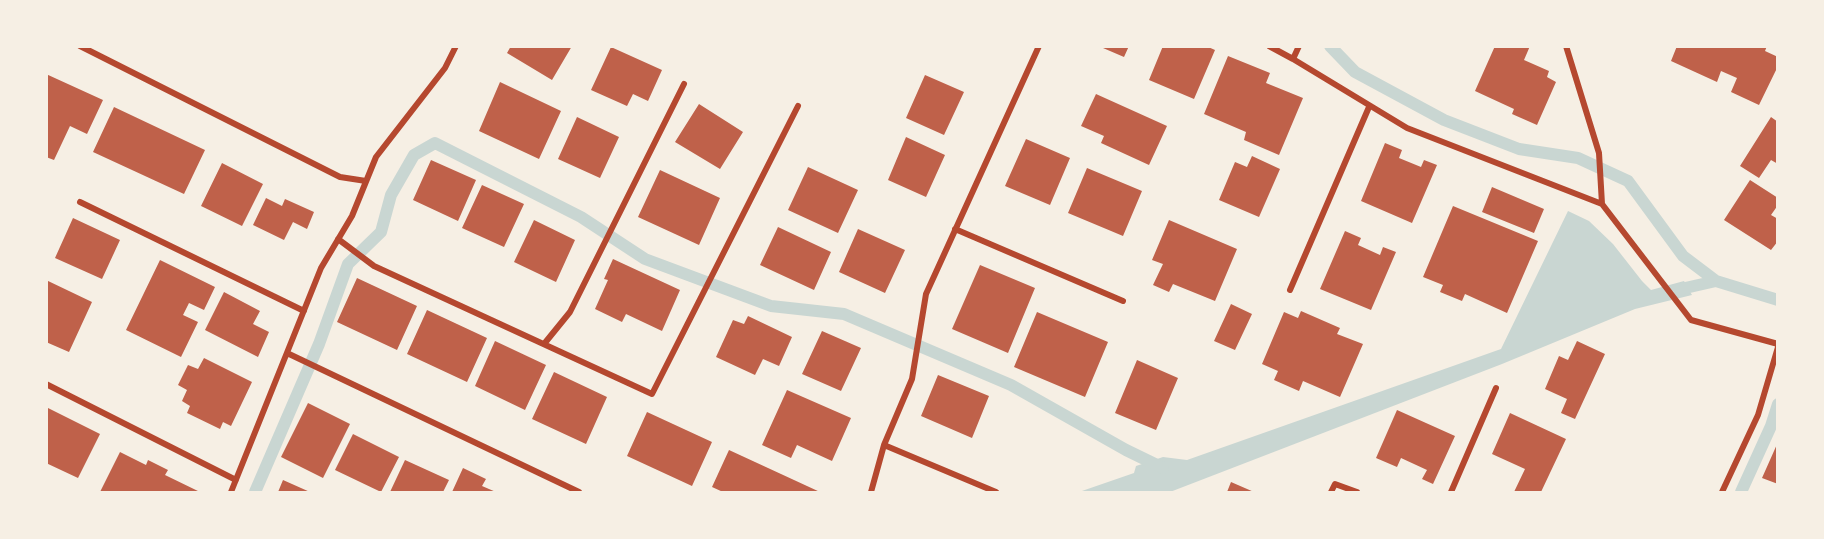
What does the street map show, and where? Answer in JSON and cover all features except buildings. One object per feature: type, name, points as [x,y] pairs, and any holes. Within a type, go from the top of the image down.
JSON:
[{"type":"street","points":[[80,46],[340,177],[366,181]]},
{"type":"street","points":[[231,492],[321,268],[352,216],[376,157],[445,68],[456,46]]},
{"type":"street","points":[[872,492],[884,445],[912,379],[926,294],[1039,46]]},
{"type":"street","points":[[1269,46],[1407,128],[1602,204],[1691,320],[1778,346],[1758,415],[1722,492]]},
{"type":"street","points":[[1293,59],[1299,46]]},
{"type":"street","points":[[1566,46],[1599,153],[1602,204]]},
{"type":"street","points":[[544,344],[570,312],[684,84]]},
{"type":"street","points":[[338,238],[374,266],[652,394],[798,106]]},
{"type":"street","points":[[1290,290],[1369,107]]},
{"type":"street","points":[[80,202],[304,311]]},
{"type":"street","points":[[955,229],[1123,302]]},
{"type":"street","points":[[286,353],[579,492]]},
{"type":"street","points":[[46,384],[236,480]]},
{"type":"street","points":[[1451,492],[1496,388]]},
{"type":"street","points":[[884,445],[996,492]]},
{"type":"street","points":[[1331,492],[1335,484],[1357,492]]},
{"type":"shaded area","points":[[1568,211],[1589,221],[1613,244],[1651,290],[1684,281],[1692,295],[1635,309],[1502,364],[1170,492],[1079,492],[1134,473],[1136,466],[1163,457],[1187,460],[1501,349]]},
{"type":"waterway","points":[[1330,46],[1355,72],[1444,120],[1519,149],[1578,158],[1628,181],[1683,256],[1716,281],[1778,300]]},
{"type":"waterway","points":[[255,492],[319,344],[348,264],[381,232],[391,195],[414,155],[435,143],[581,217],[645,259],[771,306],[844,314],[1011,385],[1126,450],[1163,468]]},
{"type":"waterway","points":[[1672,291],[1716,281]]},
{"type":"waterway","points":[[1741,492],[1771,426],[1778,404]]}]
